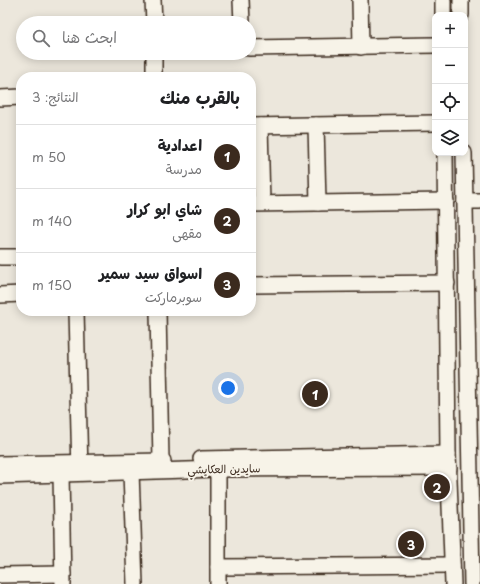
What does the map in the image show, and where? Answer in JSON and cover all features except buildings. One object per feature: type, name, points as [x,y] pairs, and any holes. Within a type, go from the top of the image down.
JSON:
[{"type":"street","points":[[153,0],[154,16]]},
{"type":"street","points":[[241,0],[242,16]]},
{"type":"street","points":[[360,0],[361,47]]},
{"type":"street","points":[[443,0],[443,12]]},
{"type":"street","points":[[461,0],[461,12]]},
{"type":"street","points":[[256,48],[432,45]]},
{"type":"street","points":[[154,60],[154,72]]},
{"type":"street","points":[[0,98],[16,97]]},
{"type":"street","points":[[432,123],[256,126],[257,204],[446,201]]},
{"type":"street","points":[[316,125],[318,203]]},
{"type":"street","points":[[445,156],[449,460],[453,584]]},
{"type":"street","points":[[464,156],[465,244],[475,478],[472,584]]},
{"type":"street","points":[[465,201],[480,201]]},
{"type":"street","points":[[446,220],[455,224],[461,223],[465,220]]},
{"type":"street","points":[[446,249],[456,242],[465,244]]},
{"type":"street","points":[[0,257],[16,256]]},
{"type":"street","points":[[256,285],[447,283]]},
{"type":"street","points":[[0,295],[16,294]]},
{"type":"street","points":[[76,316],[80,468]]},
{"type":"street","points":[[158,316],[160,461]]},
{"type":"street","name":"سايدين العكايشي","points":[[0,476],[61,474],[80,468],[216,458],[449,460]]},
{"type":"street","name":"سايدين العكايشي","points":[[0,464],[131,472],[449,460]]},
{"type":"street","points":[[218,468],[218,584]]},
{"type":"street","points":[[131,472],[135,584]]},
{"type":"street","points":[[0,575],[63,579],[61,474]]},
{"type":"street","points":[[218,567],[452,565]]},
{"type":"place","name":"اعدادية","points":[[315,394]]},
{"type":"place","name":"شاي ابو كرار","points":[[437,487]]},
{"type":"place","name":"اسواق سيد سمير","points":[[411,544]]}]
